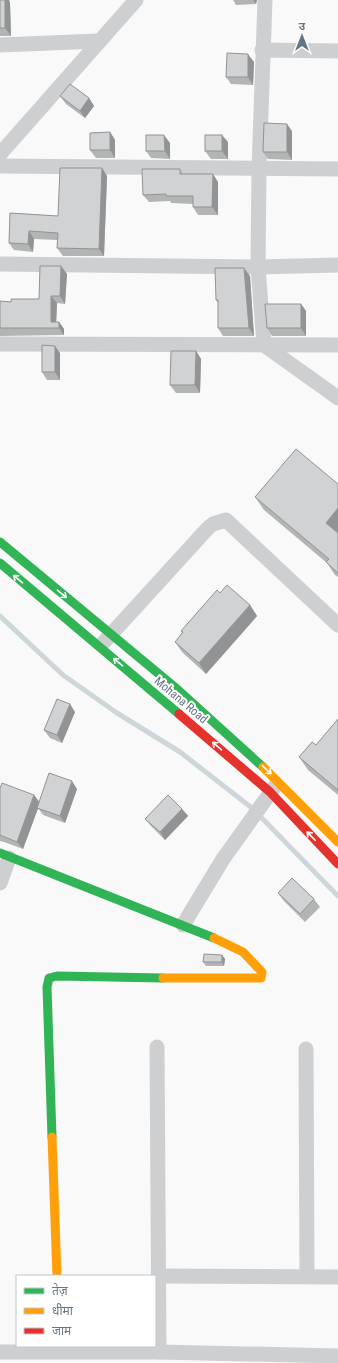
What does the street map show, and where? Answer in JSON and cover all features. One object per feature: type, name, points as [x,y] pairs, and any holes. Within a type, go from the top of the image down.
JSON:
[{"type":"street","points":[[0,154],[98,41],[136,0]]},
{"type":"street","points":[[265,0],[262,50],[258,267],[264,345],[338,398]]},
{"type":"street","points":[[0,45],[98,41]]},
{"type":"street","points":[[262,50],[338,51]]},
{"type":"street","points":[[0,166],[338,169]]},
{"type":"street","points":[[0,264],[258,267],[338,265]]},
{"type":"street","points":[[0,344],[338,345]]},
{"type":"street","points":[[100,647],[208,528],[213,524],[226,520],[338,624]]},
{"type":"street","name":"Mohana Road","points":[[1,547],[111,634],[228,734],[338,864]]},
{"type":"street","name":"Mohana Road","points":[[0,564],[100,647],[274,787],[338,842]]},
{"type":"street","points":[[183,925],[223,859],[274,787]]},
{"type":"street","points":[[0,883],[4,855],[238,948],[261,970],[262,978],[52,976],[47,981],[58,1275]]},
{"type":"street","points":[[157,1047],[160,1352]]},
{"type":"street","points":[[306,1049],[307,1276]]},
{"type":"street","points":[[159,1276],[338,1277]]},
{"type":"street","points":[[0,1352],[60,1354],[160,1352],[193,1358],[338,1356]]},
{"type":"building","points":[[0,0],[5,0],[5,28],[0,28]]},
{"type":"building","points":[[227,53],[248,54],[248,77],[226,77]]},
{"type":"building","points":[[70,84],[89,98],[80,111],[60,96]]},
{"type":"building","points":[[264,123],[287,124],[287,152],[263,152]]},
{"type":"building","points":[[110,132],[110,150],[90,150],[90,133]]},
{"type":"building","points":[[146,135],[164,135],[165,151],[146,151]]},
{"type":"building","points":[[205,135],[222,135],[222,151],[205,151]]},
{"type":"building","points":[[60,168],[102,168],[99,249],[57,248],[58,233],[29,231],[28,244],[9,243],[10,213],[58,216]]},
{"type":"building","points":[[142,169],[180,169],[180,174],[213,174],[212,207],[193,207],[193,196],[166,196],[166,194],[143,195]]},
{"type":"building","points":[[40,266],[61,266],[60,296],[51,296],[51,322],[59,322],[59,328],[0,328],[0,301],[11,302],[11,299],[39,299]]},
{"type":"building","points":[[215,268],[244,268],[249,328],[218,328],[218,300],[216,300]]},
{"type":"building","points":[[265,304],[301,304],[301,328],[267,328]]},
{"type":"building","points":[[42,345],[55,346],[55,372],[42,372]]},
{"type":"building","points":[[171,351],[196,351],[195,385],[170,385]]},
{"type":"building","points":[[296,449],[338,484],[338,508],[326,523],[338,533],[338,573],[326,562],[329,559],[255,497]]},
{"type":"building","points":[[227,585],[250,605],[199,663],[175,642],[183,632],[181,631],[217,590],[220,593]]},
{"type":"building","points":[[57,699],[70,704],[57,735],[44,730]]},
{"type":"building","points":[[338,719],[338,790],[299,757],[312,742],[316,745]]},
{"type":"building","points":[[49,773],[72,781],[60,816],[37,808]]},
{"type":"building","points":[[2,783],[34,795],[17,842],[0,835],[0,788]]},
{"type":"building","points":[[168,795],[182,809],[160,832],[145,819]]},
{"type":"building","points":[[292,878],[314,899],[300,914],[278,893]]},
{"type":"building","points":[[204,954],[222,955],[222,962],[203,962]]},
{"type":"waterway","points":[[0,616],[63,675],[117,713],[180,752],[252,808],[338,896]]},
{"type":"traffic: fast","points":[[0,542],[177,689],[263,767]]},
{"type":"traffic: fast","points":[[0,563],[179,714]]},
{"type":"traffic: fast","points":[[0,853],[214,938]]},
{"type":"traffic: fast","points":[[52,1137],[47,987],[49,978],[57,976],[163,978]]},
{"type":"traffic: slow","points":[[263,767],[338,842]]},
{"type":"traffic: slow","points":[[163,978],[261,978],[262,972],[243,952],[214,938]]},
{"type":"traffic: slow","points":[[52,1137],[57,1275]]},
{"type":"traffic: jam","points":[[179,714],[270,792],[338,864]]}]
